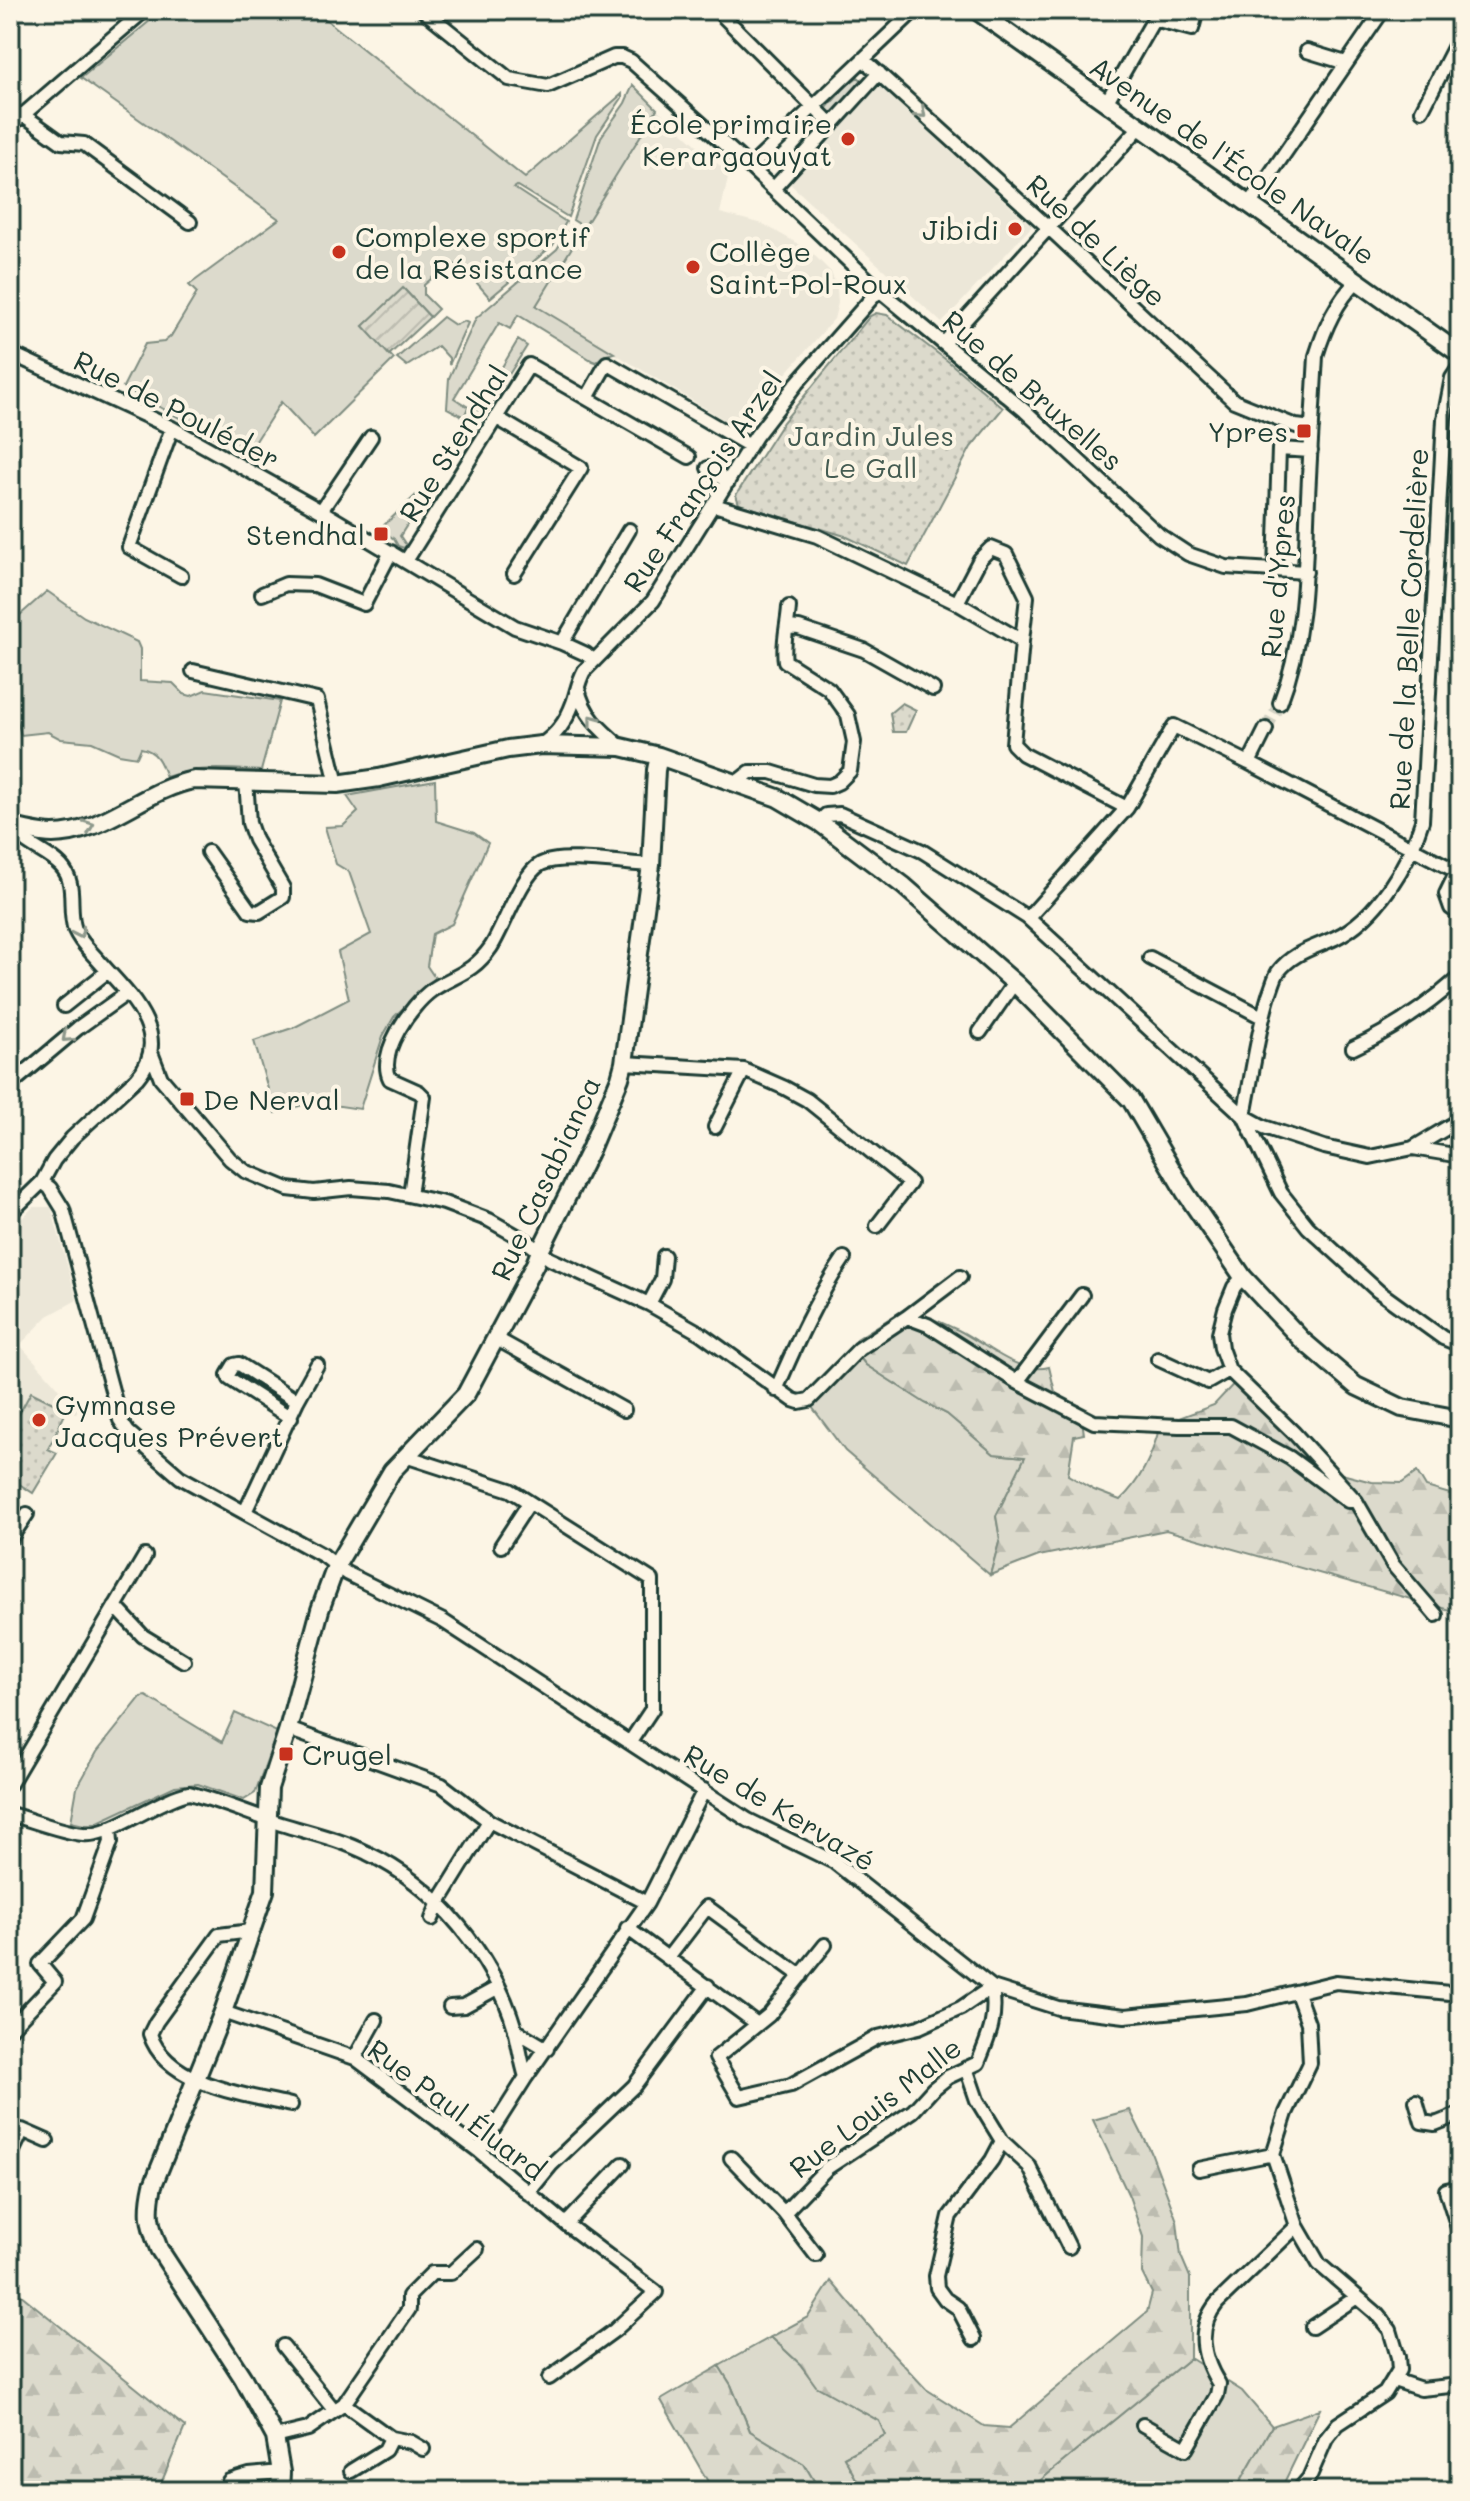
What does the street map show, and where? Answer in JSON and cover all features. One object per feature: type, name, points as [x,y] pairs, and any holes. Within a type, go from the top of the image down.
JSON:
[{"type":"street","points":[[123,10],[134,20]]},
{"type":"street","points":[[10,126],[145,10]]},
{"type":"street","name":"Rue de Bruxelles","points":[[423,10],[509,79],[548,86],[614,57],[631,61],[750,167],[879,290],[1025,411],[1159,535],[1188,554],[1226,567],[1306,572]]},
{"type":"street","points":[[717,10],[832,125]]},
{"type":"street","points":[[750,167],[915,10]]},
{"type":"street","name":"Avenue de l'École Navale","points":[[976,10],[1460,354]]},
{"type":"street","points":[[1143,10],[1154,19],[1192,29],[1197,10]]},
{"type":"street","points":[[1249,205],[1383,10]]},
{"type":"street","points":[[1106,103],[1154,19]]},
{"type":"street","points":[[1422,110],[1460,36]]},
{"type":"street","points":[[1307,51],[1346,63]]},
{"type":"street","name":"Rue de Liège","points":[[864,60],[1234,401],[1296,426],[1312,428]]},
{"type":"street","points":[[773,189],[879,73]]},
{"type":"street","points":[[22,114],[61,142],[84,144],[190,222]]},
{"type":"street","points":[[944,343],[1139,128]]},
{"type":"street","name":"Rue d'Ypres","points":[[1280,703],[1292,673],[1300,634],[1306,572],[1316,356],[1327,322],[1358,280]]},
{"type":"street","name":"Rue François Arzel","points":[[594,661],[653,601],[750,446],[797,383],[879,290]]},
{"type":"street","name":"Rue de Pouléder","points":[[10,353],[172,428],[321,511],[515,627],[562,643],[594,661]]},
{"type":"street","points":[[587,398],[607,363],[750,446]]},
{"type":"street","name":"Rue Stendhal","points":[[406,561],[529,365],[689,457]]},
{"type":"street","name":"Rue de la Belle Cordelière","points":[[1244,1116],[1262,1017],[1276,974],[1309,947],[1350,929],[1373,907],[1392,883],[1422,821],[1444,419],[1452,378],[1460,366]]},
{"type":"street","points":[[497,418],[581,468],[514,574]]},
{"type":"street","points":[[172,428],[129,547],[181,576]]},
{"type":"street","points":[[321,511],[371,437]]},
{"type":"street","name":"Rue d'Ypres","points":[[1275,570],[1279,449],[1311,451]]},
{"type":"street","points":[[708,468],[728,482]]},
{"type":"street","points":[[714,505],[817,536],[957,603],[1022,641]]},
{"type":"street","points":[[562,643],[629,530]]},
{"type":"street","points":[[957,603],[980,559],[991,548],[1006,554],[1027,597],[1013,744],[1023,754],[1127,808]]},
{"type":"street","points":[[262,594],[286,584],[315,585],[364,604],[391,552]]},
{"type":"street","points":[[736,783],[750,772],[771,772],[814,785],[830,786],[850,771],[854,742],[848,715],[829,689],[785,661],[789,607]]},
{"type":"street","points":[[788,627],[864,650],[933,689]]},
{"type":"street","points":[[541,745],[557,734],[573,703],[584,671],[594,661]]},
{"type":"street","points":[[193,671],[317,700],[337,784]]},
{"type":"street","points":[[577,685],[586,712],[621,747]]},
{"type":"street","points":[[1028,918],[1127,808],[1174,726],[1410,848],[1458,868],[1446,894],[1451,908],[1460,914]]},
{"type":"street","points":[[1249,763],[1266,729]]},
{"type":"street","points":[[11,828],[52,834],[81,830],[175,783],[194,780],[337,784],[541,745],[621,747],[659,756],[778,798],[819,822],[904,886],[1014,983],[1131,1100],[1185,1192],[1243,1277],[1302,1340],[1356,1386],[1402,1408],[1460,1419]]},
{"type":"street","name":"Rue Casabianca","points":[[280,2491],[281,2472],[275,2437],[243,2378],[159,2249],[151,2228],[148,2207],[153,2185],[223,2012],[265,1891],[269,1788],[320,1610],[336,1566],[385,1480],[466,1394],[535,1264],[590,1150],[620,1078],[651,865],[659,756]]},
{"type":"street","points":[[208,852],[250,911],[259,912],[283,897],[283,888],[255,840],[249,823],[246,780]]},
{"type":"street","points":[[819,822],[826,815],[840,814],[922,851],[1028,918],[1244,1116],[1264,1127],[1324,1147],[1370,1157],[1413,1148],[1459,1120]]},
{"type":"street","points":[[11,828],[21,839],[60,865],[70,879],[75,929],[81,941],[143,1015],[150,1030],[152,1055],[161,1078],[230,1159],[245,1171],[288,1189],[314,1192],[351,1188],[389,1191],[444,1203],[489,1220],[550,1259],[649,1304],[700,1333],[776,1390],[799,1402],[809,1400],[859,1349],[960,1277]]},
{"type":"street","points":[[410,1195],[424,1097],[390,1079],[385,1067],[390,1047],[415,1007],[432,990],[465,974],[478,963],[505,922],[526,878],[539,864],[563,859],[651,865]]},
{"type":"street","points":[[1150,958],[1262,1017]]},
{"type":"street","points":[[64,1006],[108,971]]},
{"type":"street","points":[[1353,1048],[1387,1032],[1430,1003],[1460,977]]},
{"type":"street","points":[[980,1032],[1014,983]]},
{"type":"street","points":[[10,1085],[78,1028],[127,993]]},
{"type":"street","points":[[10,1213],[42,1182],[54,1160],[72,1138],[146,1068],[152,1055]]},
{"type":"street","points":[[624,1063],[744,1070],[807,1100],[910,1183],[877,1226]]},
{"type":"street","points":[[715,1127],[744,1070]]},
{"type":"street","points":[[137,1078],[161,1078]]},
{"type":"street","points":[[1244,1116],[1281,1193],[1308,1227],[1378,1291],[1443,1338],[1460,1345]]},
{"type":"street","points":[[1413,1148],[1459,1156],[1459,1120]]},
{"type":"street","name":"Rue de Kervazé","points":[[42,1182],[50,1188],[63,1209],[120,1420],[128,1432],[171,1471],[324,1556],[346,1573],[443,1621],[748,1820],[834,1862],[992,1987]]},
{"type":"street","points":[[649,1304],[662,1279],[664,1256]]},
{"type":"street","points":[[776,1390],[805,1324],[844,1258]]},
{"type":"street","points":[[1243,1277],[1234,1287],[1219,1333],[1229,1370],[1294,1433],[1356,1501],[1393,1565],[1436,1615]]},
{"type":"street","points":[[1017,1382],[1082,1295]]},
{"type":"street","points":[[907,1317],[928,1325],[1017,1382],[1094,1422],[1231,1426],[1290,1458],[1348,1501],[1356,1501]]},
{"type":"street","points":[[497,1339],[624,1410]]},
{"type":"street","points":[[1158,1359],[1208,1382],[1229,1370]]},
{"type":"street","points":[[291,1418],[228,1375],[234,1365],[239,1364],[297,1401]]},
{"type":"street","points":[[245,1512],[317,1365]]},
{"type":"street","points":[[405,1456],[510,1490],[652,1580],[652,1709],[630,1742]]},
{"type":"street","points":[[501,1546],[529,1503]]},
{"type":"street","points":[[10,1539],[27,1514]]},
{"type":"street","points":[[10,1784],[145,1556]]},
{"type":"street","points":[[115,1606],[143,1636],[184,1661]]},
{"type":"street","points":[[288,1729],[442,1785],[489,1821],[647,1903]]},
{"type":"street","points":[[479,2151],[526,2077],[647,1903],[704,1790]]},
{"type":"street","points":[[11,1818],[86,1835],[110,1828],[176,1795],[189,1793],[218,1800],[368,1853],[402,1873],[439,1902],[471,1941],[487,1967],[515,2030],[526,2077]]},
{"type":"street","points":[[432,1919],[439,1902],[489,1821]]},
{"type":"street","points":[[10,2029],[55,1982],[40,1964],[83,1919],[111,1842],[110,1828]]},
{"type":"street","points":[[668,1958],[707,1907],[801,1976]]},
{"type":"street","points":[[627,1928],[756,2023]]},
{"type":"street","points":[[251,1931],[219,1935],[150,2034],[154,2047],[180,2071],[196,2080],[291,2105]]},
{"type":"street","points":[[825,1945],[769,2015],[716,2058],[739,2097],[791,2085],[878,2037],[919,2027],[961,2008],[992,1987],[1058,2008],[1125,2016],[1247,2004],[1336,1982],[1460,1994]]},
{"type":"street","points":[[528,2193],[551,2165],[634,2086],[708,1986]]},
{"type":"street","name":"Rue Louis Malle","points":[[784,2213],[827,2168],[913,2111],[940,2083],[978,2063],[993,2027],[992,1987]]},
{"type":"street","points":[[450,2007],[464,2006],[497,1988]]},
{"type":"street","points":[[1297,1993],[1308,2023],[1310,2063],[1286,2113],[1273,2154],[1297,2226],[1319,2264],[1375,2312],[1390,2330],[1399,2370],[1385,2393],[1338,2424],[1326,2439],[1309,2478],[1298,2491]]},
{"type":"street","name":"Rue Paul Éluard","points":[[223,2012],[355,2058],[479,2151],[566,2224],[656,2292],[615,2330],[549,2378]]},
{"type":"street","points":[[355,2058],[376,2020]]},
{"type":"street","points":[[515,2030],[547,2049]]},
{"type":"street","points":[[966,2068],[977,2100],[1002,2141],[1029,2166],[1069,2247]]},
{"type":"street","points":[[1416,2101],[1422,2122],[1435,2124],[1460,2114]]},
{"type":"street","points":[[10,2157],[14,2136],[22,2130],[47,2141]]},
{"type":"street","points":[[974,2339],[958,2308],[945,2299],[937,2288],[936,2276],[950,2216],[992,2160],[1002,2141]]},
{"type":"street","points":[[1199,2169],[1273,2154]]},
{"type":"street","name":"Rue Louis Malle","points":[[731,2158],[784,2213],[816,2255]]},
{"type":"street","points":[[566,2224],[623,2164]]},
{"type":"street","points":[[1460,2187],[1446,2190],[1460,2234]]},
{"type":"street","points":[[1143,2425],[1186,2449],[1217,2395],[1219,2384],[1211,2372],[1202,2345],[1207,2316],[1297,2226]]},
{"type":"street","points":[[275,2437],[308,2429],[339,2407],[409,2309],[409,2296],[432,2273],[451,2273],[477,2249]]},
{"type":"street","points":[[1312,2327],[1357,2297]]},
{"type":"street","points":[[283,2346],[339,2407],[391,2438],[411,2442],[423,2449]]},
{"type":"street","points":[[1394,2380],[1421,2389],[1460,2385]]},
{"type":"street","points":[[351,2471],[385,2450],[391,2438]]},
{"type":"street","points":[[229,2481],[249,2475],[281,2472]]},
{"type":"shaded area","points":[[877,84],[1032,226],[942,323],[788,182]]},
{"type":"shaded area","name":"Collège Saint-Pol-Roux","points":[[657,109],[729,174],[720,213],[763,224],[809,250],[831,272],[837,288],[838,303],[834,319],[738,428],[536,306]]},
{"type":"shaded area","points":[[33,1207],[51,1207],[77,1300],[48,1316],[20,1345],[65,1395],[81,1402],[76,1414],[31,1392],[11,1429],[18,1433],[10,1446],[10,1231]]},
{"type":"green space","name":"Complexe sportif de la Résistance","points":[[163,10],[314,10],[525,178],[622,94],[622,98],[597,135],[568,217],[517,186],[514,188],[566,222],[553,245],[490,298],[463,267],[450,263],[424,285],[424,295],[438,309],[430,317],[404,289],[363,326],[394,359],[314,438],[281,402],[247,455],[123,387],[145,344],[164,342],[171,336],[197,293],[189,285],[279,219],[81,78]]},
{"type":"green space","points":[[858,77],[862,84],[831,116],[824,111],[847,85]]},
{"type":"green space","points":[[633,85],[657,109],[584,227],[573,220],[601,137],[625,103]]},
{"type":"green space","points":[[571,226],[582,231],[536,306],[614,353],[593,361],[518,315],[510,329],[499,323],[454,398],[468,407],[464,417],[447,408],[449,378],[476,318],[557,249]]},
{"type":"green space","points":[[403,288],[430,317],[389,355],[363,326]]},
{"type":"green space","name":"Jardin Jules Le Gall","points":[[876,313],[887,315],[1003,408],[971,447],[908,566],[845,536],[739,504],[736,495],[783,422],[870,316]]},
{"type":"green space","points":[[443,317],[455,325],[464,321],[468,323],[449,365],[449,358],[438,346],[407,366],[397,358]]},
{"type":"green space","points":[[518,340],[527,346],[508,376],[499,372]]},
{"type":"green space","points":[[496,377],[505,382],[477,428],[470,419]]},
{"type":"green space","points":[[416,495],[430,504],[427,509],[419,506],[400,536],[406,545],[404,548],[380,529]]},
{"type":"green space","points":[[47,591],[84,617],[137,642],[140,649],[140,681],[173,683],[184,694],[191,696],[205,690],[280,701],[261,771],[201,770],[166,777],[158,758],[141,748],[137,757],[119,754],[92,742],[61,739],[48,732],[21,735],[14,709],[10,706],[10,624]]},
{"type":"green space","points":[[902,703],[916,710],[906,732],[893,732],[890,713]]},
{"type":"green space","points":[[435,780],[436,821],[474,833],[488,843],[452,924],[432,934],[427,966],[435,978],[394,1017],[383,1036],[360,1109],[313,1102],[275,1113],[254,1041],[295,1027],[349,999],[338,952],[371,934],[349,872],[336,864],[325,827],[343,826],[358,812],[347,796]]},
{"type":"green space","points":[[906,1308],[958,1330],[1013,1362],[1037,1368],[1049,1367],[1056,1396],[1080,1406],[1084,1434],[1074,1436],[1068,1475],[1120,1500],[1146,1466],[1160,1425],[1214,1405],[1241,1376],[1334,1472],[1372,1482],[1402,1483],[1417,1472],[1426,1487],[1460,1497],[1460,1613],[1166,1530],[1039,1556],[990,1575],[1000,1539],[996,1516],[1025,1457],[994,1454],[947,1414],[866,1365],[853,1349],[857,1339]]},
{"type":"green space","points":[[853,1349],[866,1365],[947,1414],[994,1454],[1026,1457],[996,1516],[1000,1539],[990,1575],[845,1451],[812,1407]]},
{"type":"green space","points":[[31,1392],[67,1410],[48,1449],[57,1453],[33,1493],[10,1478],[10,1446],[17,1433],[11,1429]]},
{"type":"green space","points":[[146,1696],[222,1742],[235,1713],[277,1732],[255,1793],[244,1800],[198,1784],[175,1786],[96,1823],[84,1825],[71,1822],[77,1788],[97,1752],[141,1697]]},
{"type":"green space","points":[[1130,2110],[1151,2152],[1177,2221],[1181,2256],[1190,2277],[1190,2358],[1037,2483],[1023,2491],[863,2491],[844,2457],[885,2435],[879,2421],[816,2386],[800,2364],[771,2337],[808,2317],[831,2281],[926,2389],[984,2426],[1009,2428],[1147,2312],[1152,2293],[1142,2273],[1143,2237],[1129,2196],[1093,2120]]},
{"type":"green space","points":[[10,2286],[185,2427],[160,2491],[10,2491]]},
{"type":"green space","points":[[771,2337],[800,2364],[817,2386],[879,2421],[886,2435],[844,2457],[863,2491],[820,2491],[804,2464],[750,2431],[731,2385],[719,2366]]},
{"type":"green space","points":[[1190,2358],[1242,2391],[1272,2426],[1235,2491],[1023,2491],[1037,2483]]},
{"type":"green space","points":[[719,2366],[731,2385],[750,2431],[804,2464],[820,2491],[722,2491],[711,2487],[661,2400]]},
{"type":"green space","points":[[1320,2409],[1280,2491],[1235,2491],[1272,2426]]},
{"type":"tunnel","points":[[1266,729],[1280,703]]},
{"type":"place","name":"École primaire Kerargaouyat","points":[[848,139]]},
{"type":"place","name":"Jibidi","points":[[1015,229]]},
{"type":"place","name":"Complexe sportif de la Résistance","points":[[339,252]]},
{"type":"place","name":"Collège Saint-Pol-Roux","points":[[693,267]]},
{"type":"place","name":"Ypres","points":[[1304,431]]},
{"type":"place","name":"Stendhal","points":[[381,534]]},
{"type":"place","name":"De Nerval","points":[[187,1099]]},
{"type":"place","name":"Gymnase Jacques Prévert","points":[[39,1420]]},
{"type":"place","name":"Crugel","points":[[286,1754]]}]
